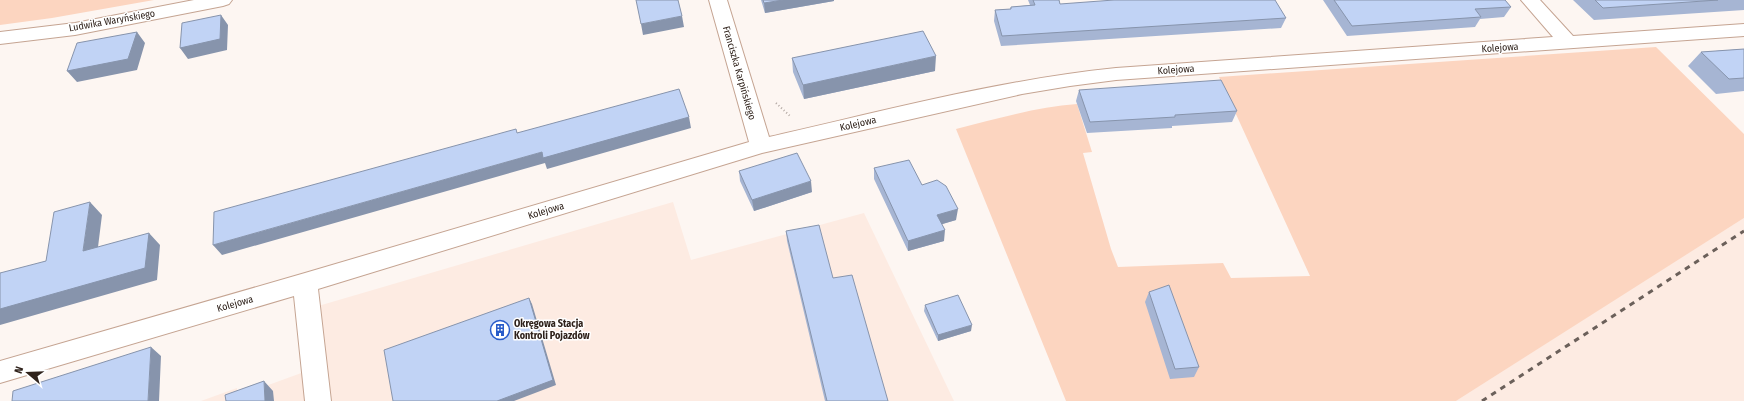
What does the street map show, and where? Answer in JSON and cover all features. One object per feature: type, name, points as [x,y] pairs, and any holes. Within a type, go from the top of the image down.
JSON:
[{"type":"street","name":"Ludwika Waryńskiego","points":[[0,38],[75,29],[223,0]]},
{"type":"street","name":"Franciszka Karpińskiego","points":[[718,0],[761,146]]},
{"type":"street","points":[[1530,0],[1569,43]]},
{"type":"street","name":"Kolejowa","points":[[0,372],[305,283],[761,146],[1022,87],[1070,79],[1153,72],[1744,30]]},
{"type":"street","points":[[305,283],[318,401]]},
{"type":"shaded area","points":[[0,0],[154,0],[52,18],[0,25]]},
{"type":"shaded area","points":[[1656,47],[1744,134],[1744,218],[1456,401],[1066,401],[956,129],[1001,117],[1077,104],[1092,152],[1083,153],[1111,249],[1118,267],[1223,263],[1231,278],[1310,276],[1219,77]]},
{"type":"shaded area","points":[[673,202],[691,260],[864,213],[954,401],[201,401],[237,388],[238,396],[315,368],[308,309]]},
{"type":"shaded area","points":[[1744,218],[1744,401],[1456,401],[1620,296]]},
{"type":"building","points":[[636,0],[678,0],[682,16],[641,24]]},
{"type":"building","points":[[763,0],[783,0],[764,3]]},
{"type":"building","points":[[1033,0],[1059,0],[1060,4],[1114,0],[1275,0],[1286,18],[1002,36],[995,10],[1035,5]]},
{"type":"building","points":[[1334,0],[1505,0],[1511,7],[1475,9],[1481,17],[1352,26]]},
{"type":"building","points":[[1595,0],[1718,0],[1603,8]]},
{"type":"building","points":[[221,15],[220,39],[180,48],[182,23]]},
{"type":"building","points":[[923,31],[936,56],[803,85],[792,58]]},
{"type":"building","points":[[137,32],[128,59],[67,71],[77,43]]},
{"type":"building","points":[[1744,49],[1744,78],[1729,79],[1701,52]]},
{"type":"building","points":[[1221,80],[1237,111],[1175,115],[1175,117],[1090,122],[1079,90]]},
{"type":"building","points":[[679,89],[689,117],[543,158],[542,152],[213,245],[214,212],[516,129],[517,133]]},
{"type":"building","points":[[797,153],[811,181],[752,200],[739,171]]},
{"type":"building","points":[[909,160],[922,185],[937,180],[946,186],[958,209],[937,215],[945,230],[908,241],[874,168]]},
{"type":"building","points":[[90,202],[83,251],[149,233],[145,268],[0,309],[0,273],[46,261],[54,212]]},
{"type":"building","points":[[819,225],[833,278],[852,275],[888,401],[827,401],[786,231]]},
{"type":"building","points":[[1169,285],[1199,367],[1175,369],[1149,292]]},
{"type":"building","points":[[958,295],[972,325],[938,335],[925,305]]},
{"type":"building","name":"Okręgowa Stacja Kontroli Pojazdów","points":[[529,298],[553,380],[497,401],[393,401],[384,350]]},
{"type":"building","points":[[151,347],[148,401],[12,401],[13,391]]},
{"type":"building","points":[[264,381],[265,401],[226,401],[225,395]]},
{"type":"railway","points":[[1482,401],[1744,231]]},
{"type":"place","name":"Okręgowa Stacja Kontroli Pojazdów","points":[[500,330]]}]
